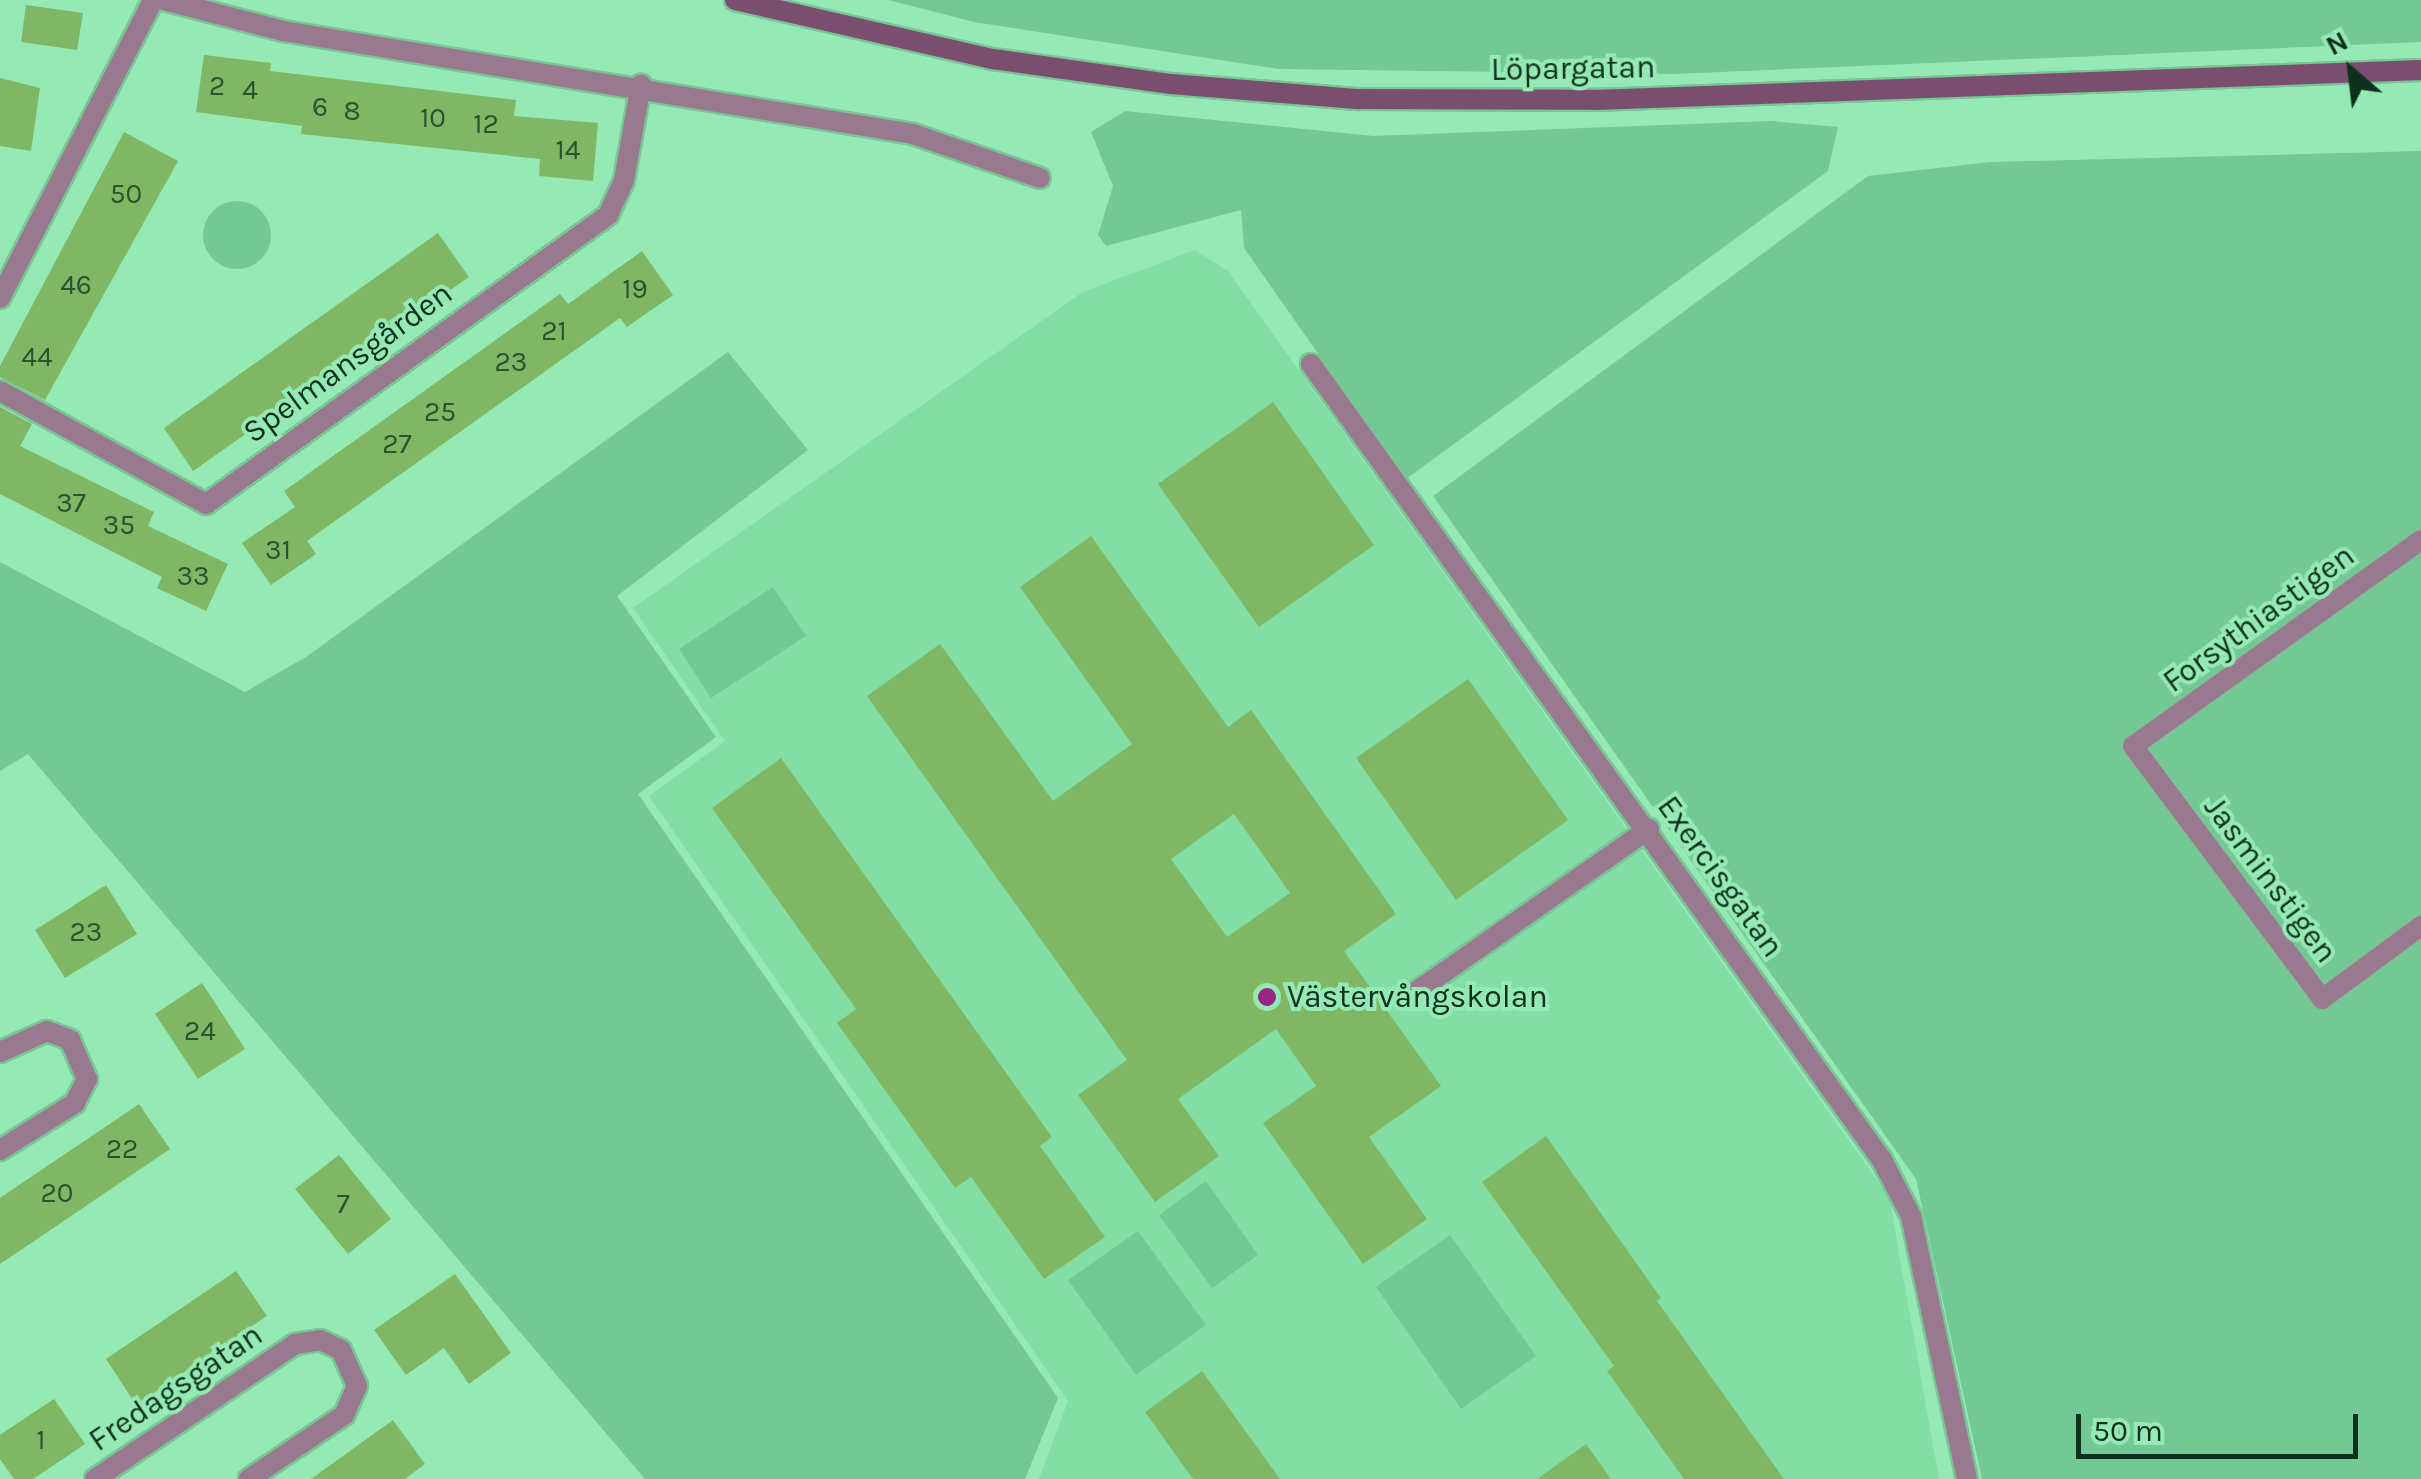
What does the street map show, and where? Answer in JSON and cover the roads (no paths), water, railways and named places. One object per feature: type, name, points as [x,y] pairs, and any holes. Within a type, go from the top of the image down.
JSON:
[{"type":"street","points":[[0,298],[153,0]]},
{"type":"street","points":[[164,0],[283,31],[642,85],[913,134],[1040,178]]},
{"type":"street","name":"Löpargatan","points":[[735,0],[904,42],[1171,84],[1260,92],[1595,100],[2421,70]]},
{"type":"street","name":"Spelmansgården","points":[[0,391],[206,504],[608,215],[624,180],[642,85]]},
{"type":"street","name":"Exercisgatan","points":[[1311,364],[1882,1160],[1910,1216],[1967,1479]]},
{"type":"street","name":"Forsythiastigen","points":[[2133,746],[2421,540]]},
{"type":"street","name":"Jasminstigen","points":[[2133,746],[2322,998],[2421,926]]},
{"type":"street","points":[[1413,994],[1648,830]]},
{"type":"street","points":[[0,1052],[47,1031],[70,1040],[88,1079],[76,1103],[0,1150]]},
{"type":"street","name":"Fredagsgatan","points":[[95,1479],[295,1344],[320,1340],[341,1350],[357,1386],[344,1415],[248,1479]]},
{"type":"place","name":"Västervångskolan","points":[[1267,997]]}]
